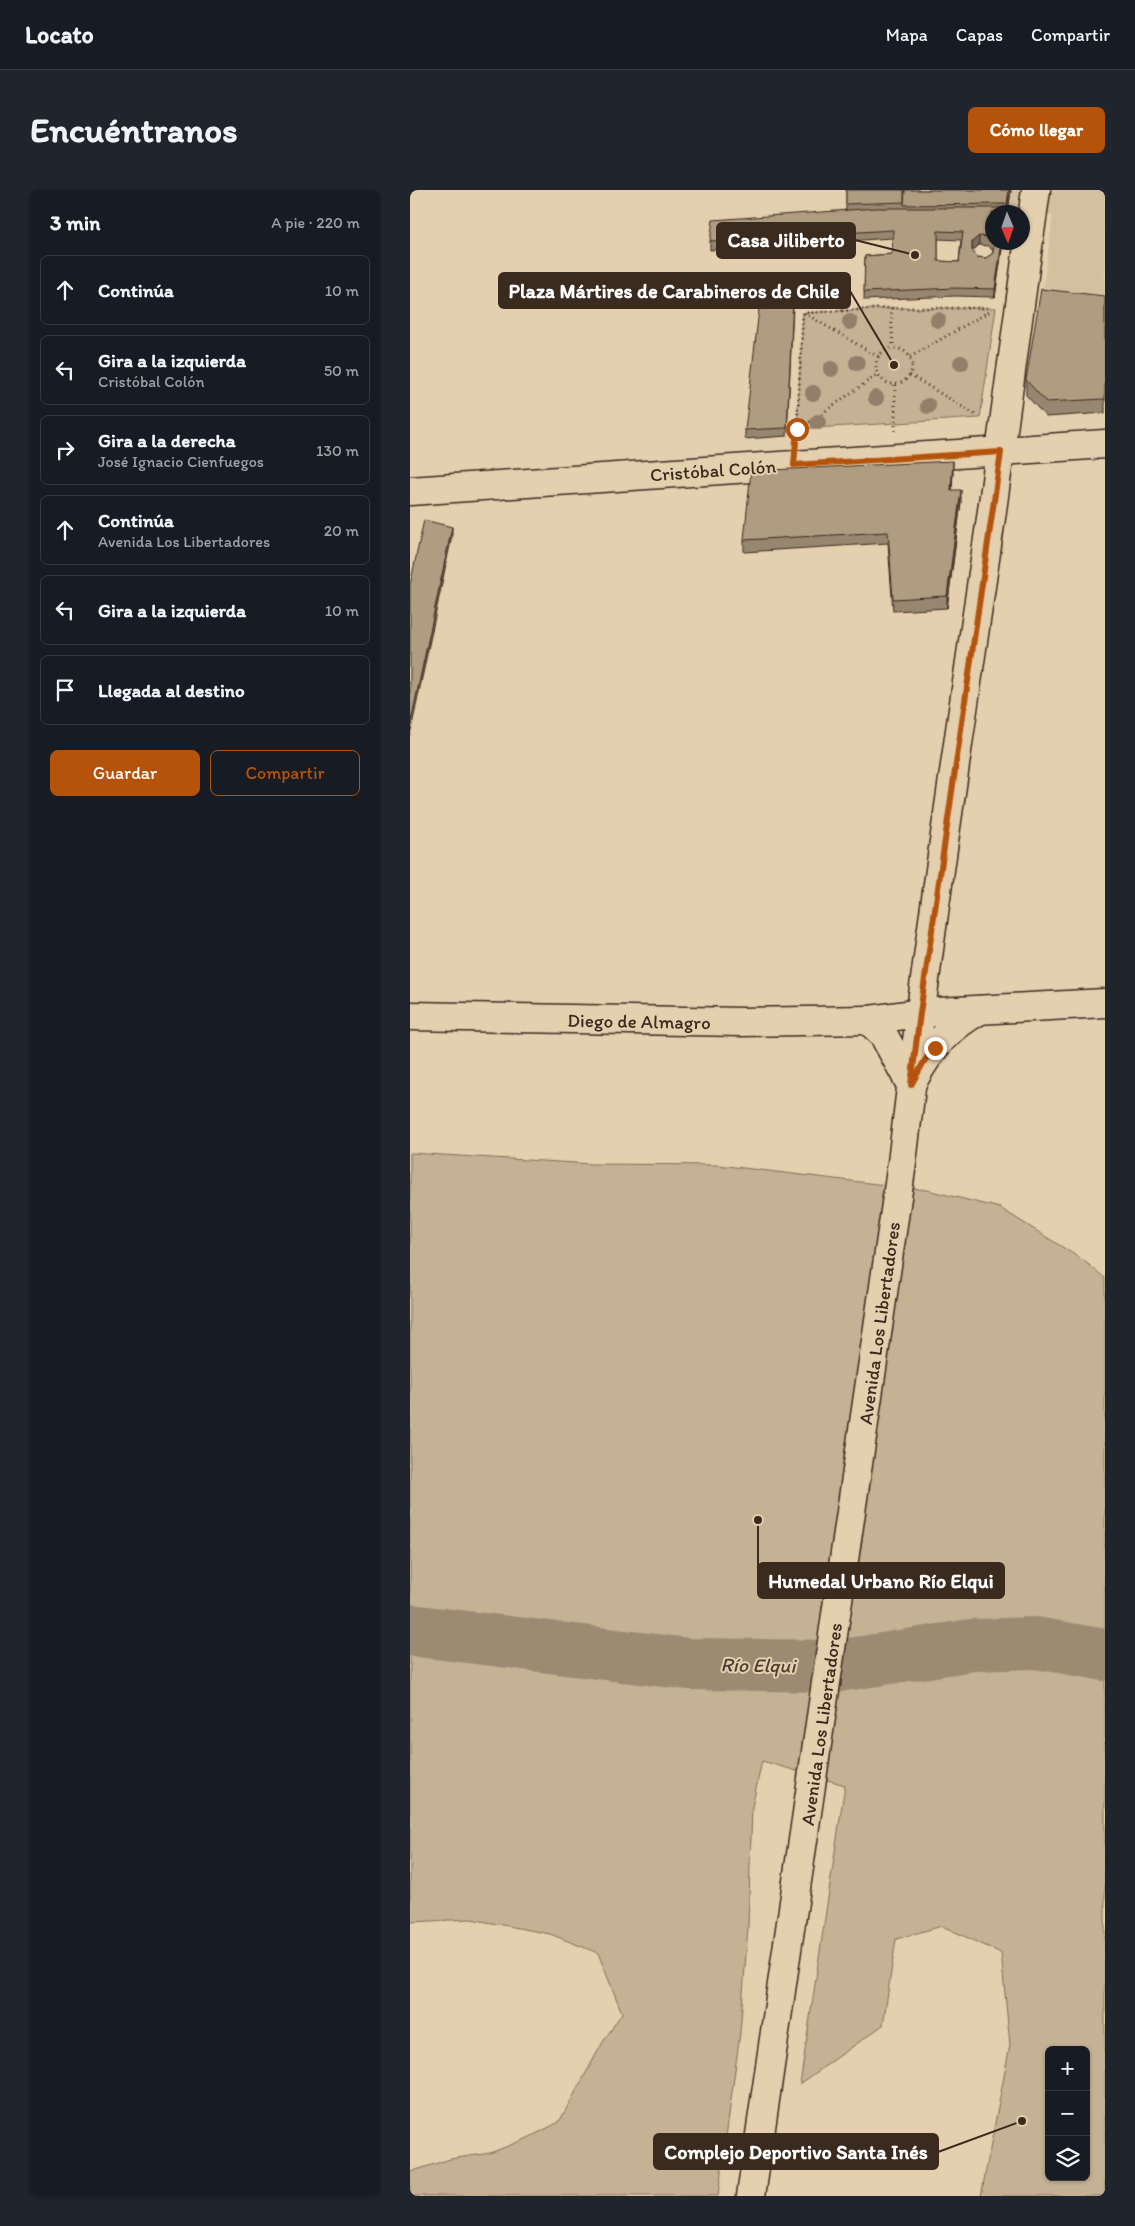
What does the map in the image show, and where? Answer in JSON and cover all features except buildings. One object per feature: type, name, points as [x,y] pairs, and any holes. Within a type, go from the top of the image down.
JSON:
[{"type":"main road","name":"Avenida Los Libertadores","points":[[751,2196],[902,1163],[920,1013],[1001,452],[1018,307],[1036,190]]},
{"type":"main road","name":"Cristóbal Colón","points":[[410,491],[1105,444]]},
{"type":"main road","points":[[920,1013],[1105,1003]]},
{"type":"main road","points":[[911,1085],[925,1060],[945,1035],[958,1022],[982,1009]]},
{"type":"main road","name":"Diego de Almagro","points":[[410,1016],[742,1022],[868,1020],[920,1013]]},
{"type":"main road","points":[[868,1020],[884,1034],[911,1085]]},
{"type":"path","points":[[803,313],[891,308],[996,308],[910,357]]},
{"type":"path","points":[[891,308],[893,348]]},
{"type":"path","points":[[803,313],[879,357]]},
{"type":"path","points":[[794,465],[803,313]]},
{"type":"path","points":[[893,348],[903,350],[910,357],[913,366],[910,375],[904,382],[895,384],[885,382],[878,374],[876,363],[887,349],[893,348]]},
{"type":"path","points":[[797,429],[878,374]]},
{"type":"path","points":[[910,375],[980,418],[1001,452]]},
{"type":"path","points":[[895,384],[897,458]]},
{"type":"shaded area","points":[[906,190],[1105,190],[1105,310],[1041,303],[1053,216],[1030,216],[1030,205],[985,205],[985,210]]},
{"type":"shaded area","points":[[891,308],[996,308],[980,418],[797,429],[803,313]]},
{"type":"shaded area","points":[[410,1153],[592,1164],[718,1165],[927,1190],[1000,1208],[1083,1260],[1105,1278],[1105,2196],[981,2196],[1010,2045],[1001,1953],[942,1926],[896,1939],[883,2025],[800,2084],[845,1785],[762,1761],[752,1807],[748,1927],[740,2033],[718,2196],[410,2196],[410,2172],[450,2159],[490,2153],[528,2138],[559,2122],[603,2042],[622,2013],[598,1953],[550,1934],[471,1919],[410,1922]]},
{"type":"waterway","name":"Río Elqui","points":[[410,1630],[689,1664],[838,1666],[972,1645],[1036,1643],[1105,1655]]},
{"type":"place","name":"Casa Jiliberto","points":[[915,255]]},
{"type":"place","name":"Plaza Mártires de Carabineros de Chile","points":[[894,365]]},
{"type":"place","name":"Humedal Urbano Río Elqui","points":[[758,1520]]},
{"type":"place","name":"Complejo Deportivo Santa Inés","points":[[1022,2121]]},
{"type":"route","points":[[797,429],[794,465],[1001,452],[911,1085],[925,1060],[935,1048]]}]
